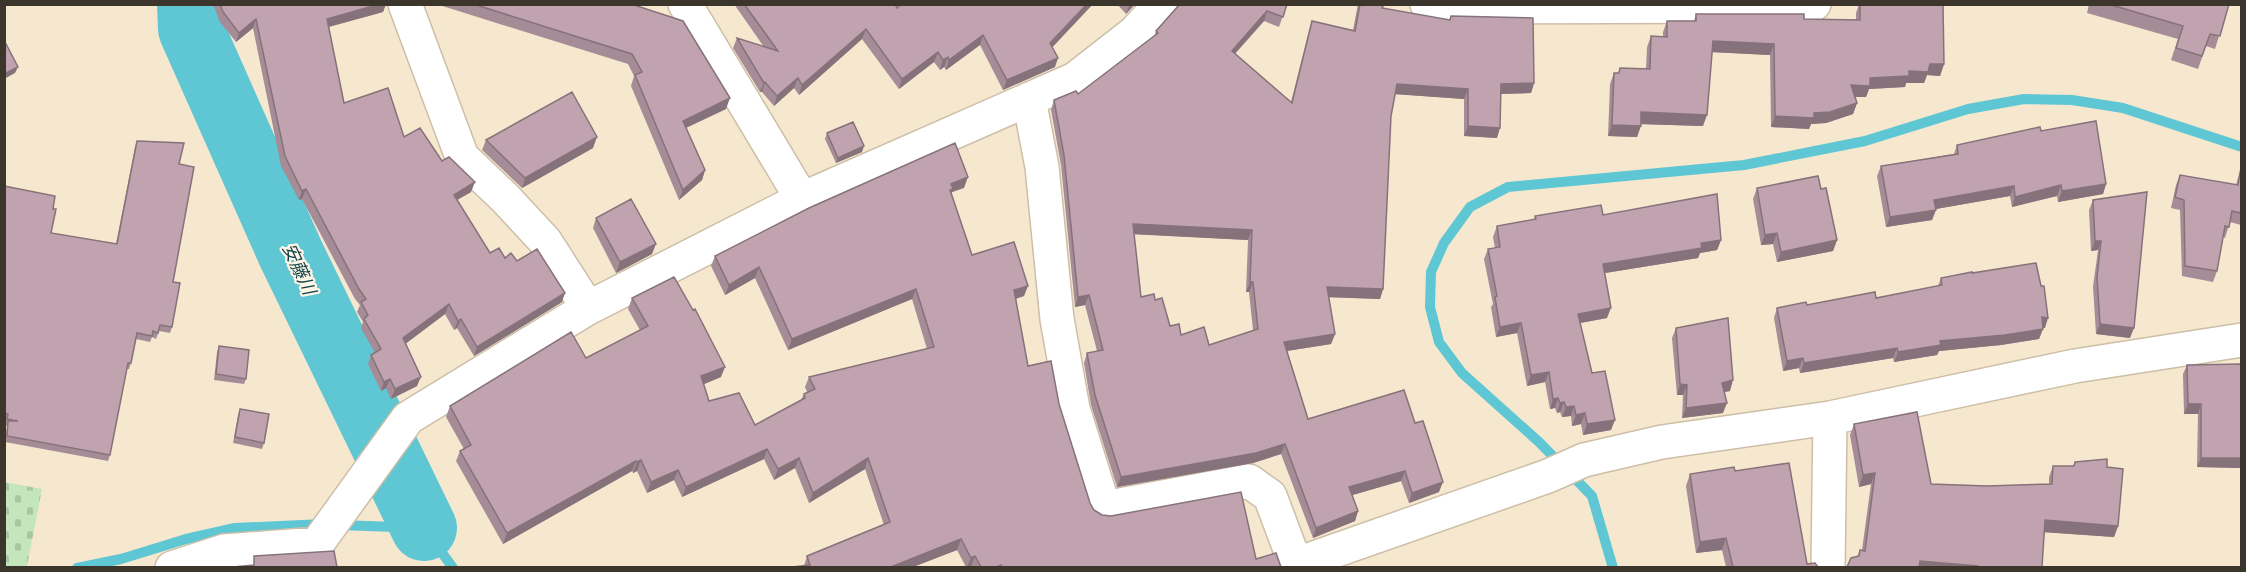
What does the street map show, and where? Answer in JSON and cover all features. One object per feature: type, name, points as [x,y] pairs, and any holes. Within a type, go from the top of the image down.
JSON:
[{"type":"street","points":[[405,4],[462,156],[545,241],[588,308]]},
{"type":"street","points":[[686,4],[802,199]]},
{"type":"street","points":[[172,567],[224,551],[317,544],[408,418],[588,308],[802,199],[1075,79],[1134,33],[1161,4]]},
{"type":"street","points":[[1427,4],[1446,7],[1814,4]]},
{"type":"street","points":[[1029,99],[1042,167],[1057,320],[1073,409],[1104,508],[1249,481],[1270,496],[1297,566],[1548,476],[1584,460],[1662,442],[1830,418],[2075,366],[2241,340]]},
{"type":"street","points":[[1828,567],[1830,418]]},
{"type":"green space","points":[[4,482],[42,489],[27,566],[5,567]]},
{"type":"building","points":[[220,4],[380,4],[327,19],[344,103],[388,88],[404,137],[420,128],[442,161],[449,157],[475,182],[454,195],[490,253],[499,248],[505,258],[511,253],[517,261],[537,249],[565,293],[477,347],[461,319],[458,321],[449,304],[403,338],[421,377],[395,389],[390,379],[384,382],[371,355],[381,349],[364,319],[368,315],[361,302],[366,299],[306,189],[302,191],[285,156],[256,19],[239,33],[223,12]]},
{"type":"building","points":[[473,4],[631,4],[683,21],[730,98],[683,121],[705,170],[683,190],[635,75],[642,72],[632,54]]},
{"type":"building","points":[[744,4],[895,4],[897,8],[901,4],[1087,4],[1050,43],[1058,58],[1007,80],[983,35],[949,60],[948,57],[943,60],[938,52],[902,79],[866,29],[802,85],[798,78],[777,96],[764,83],[737,38],[778,51]]},
{"type":"building","points":[[1180,4],[1287,4],[1283,17],[1267,11],[1232,51],[1292,103],[1312,21],[1355,31],[1360,4],[1384,4],[1382,8],[1450,20],[1451,16],[1533,18],[1534,83],[1501,84],[1500,128],[1468,126],[1468,89],[1397,84],[1391,116],[1383,289],[1327,287],[1335,334],[1284,342],[1308,419],[1404,390],[1415,423],[1423,421],[1443,482],[1412,493],[1405,471],[1349,487],[1358,511],[1316,528],[1285,444],[1256,453],[1121,477],[1095,395],[1087,353],[1103,350],[1089,295],[1078,297],[1064,155],[1054,100],[1076,91],[1078,94],[1158,33],[1156,31]],"holes":[[[1133,224],[1252,230],[1250,282],[1253,282],[1258,329],[1209,345],[1204,327],[1181,335],[1179,324],[1170,326],[1162,298],[1155,300],[1154,294],[1141,297]]]},
{"type":"building","points":[[1860,4],[1943,4],[1944,64],[1930,64],[1928,72],[1909,71],[1909,76],[1870,78],[1870,86],[1851,85],[1857,103],[1830,112],[1814,113],[1814,118],[1775,116],[1774,44],[1713,41],[1707,115],[1641,112],[1641,126],[1612,125],[1614,73],[1619,73],[1620,68],[1650,69],[1651,36],[1667,37],[1667,21],[1696,21],[1696,14],[1804,14],[1804,19],[1860,20]]},
{"type":"building","points":[[2108,4],[2229,4],[2220,36],[2210,34],[2202,56],[2176,48],[2183,26]]},
{"type":"building","points":[[4,40],[18,67],[4,74]]},
{"type":"building","points":[[572,92],[597,137],[525,178],[486,140]]},
{"type":"building","points":[[2096,121],[2106,184],[2062,191],[2061,185],[2015,197],[2014,186],[1934,200],[1936,210],[1890,217],[1881,166],[1958,154],[1957,145],[2040,127],[2041,131]]},
{"type":"building","points":[[853,122],[864,146],[838,158],[827,133]]},
{"type":"building","points":[[137,141],[184,143],[179,164],[194,167],[173,282],[180,283],[172,327],[160,325],[158,333],[153,331],[152,336],[137,333],[131,363],[128,363],[110,455],[7,436],[8,421],[18,421],[7,419],[8,414],[4,413],[4,186],[55,196],[53,209],[56,209],[51,233],[117,244]]},
{"type":"building","points":[[955,143],[968,177],[951,184],[953,189],[950,190],[972,255],[1014,242],[1028,286],[1014,290],[1028,366],[1051,361],[1059,404],[1094,510],[1102,515],[1111,516],[1241,492],[1256,559],[1276,553],[1281,567],[1002,567],[1001,565],[981,567],[975,556],[971,558],[961,539],[891,567],[792,567],[810,565],[807,556],[890,522],[868,458],[813,493],[799,458],[778,469],[767,449],[686,487],[678,470],[651,482],[641,460],[636,461],[507,533],[460,451],[471,445],[450,406],[571,332],[586,358],[648,326],[632,298],[674,277],[693,310],[695,309],[725,367],[701,376],[709,401],[739,393],[755,425],[805,398],[804,394],[815,389],[809,377],[934,347],[916,289],[792,339],[759,267],[729,285],[715,256],[809,208]]},
{"type":"building","points":[[2241,168],[2241,213],[2232,211],[2229,227],[2225,226],[2217,271],[2185,266],[2184,200],[2175,197],[2180,175],[2238,185]]},
{"type":"building","points":[[1818,176],[1821,189],[1826,188],[1837,240],[1781,252],[1777,233],[1765,235],[1757,188]]},
{"type":"building","points":[[2147,192],[2134,328],[2100,324],[2097,277],[2101,241],[2095,241],[2093,200]]},
{"type":"building","points":[[1717,194],[1721,240],[1701,243],[1702,248],[1603,264],[1611,308],[1578,314],[1592,373],[1605,371],[1615,420],[1587,424],[1585,413],[1576,415],[1574,406],[1566,407],[1564,402],[1560,403],[1558,398],[1553,399],[1549,372],[1531,375],[1521,323],[1500,327],[1488,249],[1500,247],[1497,226],[1536,219],[1535,216],[1601,205],[1603,215]]},
{"type":"building","points":[[631,199],[656,244],[620,262],[596,218]]},
{"type":"building","points":[[2036,263],[2041,286],[2044,286],[2048,318],[2042,317],[2043,329],[1940,341],[1941,345],[1898,352],[1897,348],[1804,363],[1803,358],[1787,361],[1777,308],[1806,302],[1807,305],[1875,292],[1876,298],[1942,285],[1941,278]]},
{"type":"building","points":[[1728,318],[1733,380],[1722,383],[1727,403],[1686,408],[1687,385],[1680,384],[1676,328]]},
{"type":"building","points":[[219,346],[249,350],[246,379],[216,374]]},
{"type":"building","points":[[2241,364],[2241,458],[2201,458],[2201,404],[2188,404],[2187,365]]},
{"type":"building","points":[[240,409],[269,414],[264,443],[235,437]]},
{"type":"building","points":[[1917,412],[1931,484],[1987,486],[2052,484],[2053,466],[2074,466],[2075,462],[2107,459],[2107,467],[2123,469],[2118,526],[2045,520],[2042,567],[1978,567],[1920,561],[1919,567],[1847,567],[1851,558],[1859,556],[1860,550],[1865,551],[1875,473],[1863,475],[1854,424]]},
{"type":"building","points":[[1789,463],[1807,564],[1815,563],[1818,567],[1733,567],[1726,538],[1700,542],[1690,474],[1734,467],[1735,471]]},
{"type":"building","points":[[334,551],[337,567],[233,567],[254,565],[254,556]]},
{"type":"waterway","name":"安藤川","points":[[190,4],[191,29],[290,252],[424,528]]},
{"type":"waterway","points":[[1613,568],[1592,496],[1539,442],[1462,373],[1439,342],[1430,307],[1431,272],[1444,243],[1470,207],[1508,187],[1744,165],[1865,141],[1968,109],[2024,99],[2072,100],[2123,108],[2242,147]]},
{"type":"waterway","points":[[77,568],[121,559],[186,539],[235,528],[323,524]]},
{"type":"waterway","points":[[339,525],[424,528],[453,568]]}]
